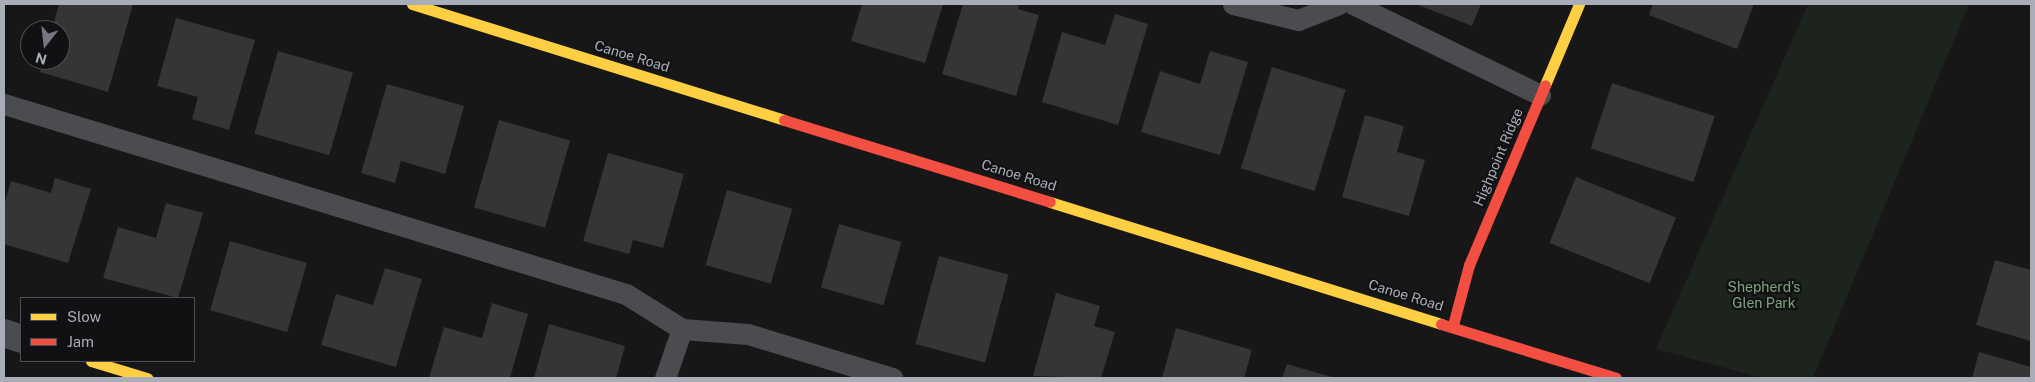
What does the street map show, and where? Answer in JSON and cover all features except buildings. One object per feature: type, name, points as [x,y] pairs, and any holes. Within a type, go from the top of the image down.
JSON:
[{"type":"street","name":"Canoe Road","points":[[412,4],[1453,325],[1604,376]]},
{"type":"street","name":"Highpoint Ridge","points":[[1453,325],[1468,265],[1579,4]]},
{"type":"street","points":[[4,333],[20,339]]},
{"type":"street","points":[[94,362],[147,378]]},
{"type":"lane","points":[[1233,4],[1298,20],[1339,4]]},
{"type":"lane","points":[[1353,4],[1540,95]]},
{"type":"lane","points":[[4,104],[626,294],[682,329],[748,334],[892,378]]},
{"type":"lane","points":[[665,378],[682,329]]},
{"type":"green space","name":"Shepherd's Glen Park","points":[[1808,4],[1969,4],[1813,378],[1762,378],[1656,349]]},
{"type":"traffic: slow","points":[[412,4],[784,120]]},
{"type":"traffic: slow","points":[[1545,85],[1579,4]]},
{"type":"traffic: slow","points":[[1050,202],[1441,324]]},
{"type":"traffic: slow","points":[[94,362],[147,378]]},
{"type":"traffic: jam","points":[[1453,325],[1469,265],[1545,85]]},
{"type":"traffic: jam","points":[[784,120],[1050,202]]},
{"type":"traffic: jam","points":[[1441,324],[1616,378]]}]
